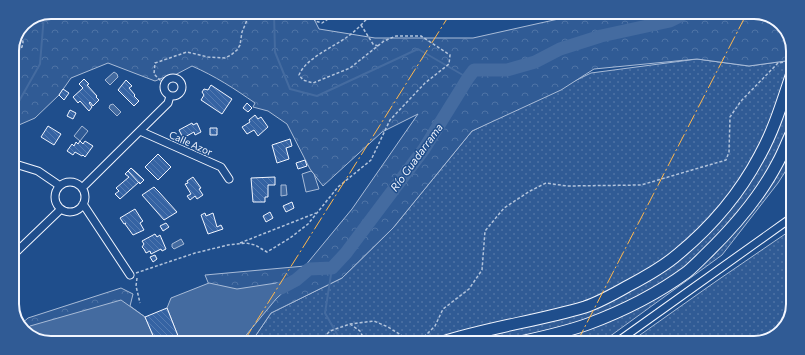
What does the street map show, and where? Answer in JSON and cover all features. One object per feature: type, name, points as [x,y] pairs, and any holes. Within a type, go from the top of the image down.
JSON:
[{"type":"highway","points":[[461,336],[585,306],[607,298],[641,279],[677,255],[726,207],[744,182],[760,155],[776,120],[786,90]]},
{"type":"highway","points":[[547,336],[587,325],[614,313],[652,294],[688,271],[716,245],[740,219],[760,192],[778,163],[786,145]]},
{"type":"street","points":[[173,78],[180,80],[183,87],[180,94],[177,96],[170,96],[164,91],[164,84],[166,81],[173,78]]},
{"type":"street","points":[[82,188],[168,103],[170,96]]},
{"type":"street","name":"Calle Azor","points":[[140,131],[221,167],[229,179]]},
{"type":"street","points":[[19,165],[38,171],[60,186]]},
{"type":"street","points":[[71,182],[82,188],[85,199],[79,209],[73,212],[67,212],[61,209],[55,198],[56,191],[60,186],[71,182]]},
{"type":"street","points":[[83,204],[133,274]]},
{"type":"street","points":[[19,249],[61,209]]},
{"type":"street","points":[[625,336],[786,221]]},
{"type":"path","points":[[164,84],[154,74],[155,63],[188,52],[208,57],[225,58],[238,50],[242,32],[248,19]]},
{"type":"path","points":[[314,19],[315,21],[322,23],[328,19]]},
{"type":"path","points":[[140,303],[133,274],[195,253],[228,245],[246,243],[254,245],[267,252],[290,238],[308,224],[338,187],[371,160],[390,120],[425,83],[449,64],[450,55],[421,36],[396,36],[384,41],[350,68],[313,83],[303,80],[299,75],[302,68],[328,49],[348,37],[366,19]]},
{"type":"path","points":[[361,25],[373,44],[378,46]]},
{"type":"path","points":[[19,48],[22,47],[22,37]]},
{"type":"path","points":[[425,336],[435,326],[443,309],[469,289],[482,270],[485,231],[504,208],[530,191],[546,183],[566,186],[641,185],[726,160],[730,152],[730,118],[741,100],[778,63],[786,65]]},
{"type":"path","points":[[238,244],[317,213]]},
{"type":"path","points":[[325,336],[330,331],[350,324],[374,321],[402,336]]},
{"type":"path","points":[[350,324],[360,331],[362,336]]},
{"type":"green space","points":[[51,19],[314,19],[319,29],[375,38],[473,38],[558,19],[754,19],[766,21],[774,26],[784,39],[786,49],[786,61],[749,66],[697,59],[594,69],[561,90],[472,131],[393,228],[342,278],[271,313],[255,336],[230,336],[205,275],[305,266],[352,209],[418,114],[382,132],[323,186],[310,169],[287,124],[268,111],[253,107],[255,103],[217,78],[192,66],[175,75],[170,75],[155,81],[108,63],[71,78],[59,95],[35,118],[19,125],[20,42],[26,31],[33,24],[39,21]]},
{"type":"green space","points":[[697,59],[749,66],[786,61],[786,170],[778,183],[722,255],[610,336],[255,336],[271,313],[342,278],[393,228],[472,131],[591,73]]},
{"type":"green space","points":[[786,233],[786,304],[782,320],[772,331],[754,336],[638,336]]},
{"type":"green space","points":[[121,288],[133,294],[130,306],[145,317],[154,336],[51,336],[39,334],[31,329],[24,321],[28,318]]},
{"type":"shaded area","points":[[114,72],[118,77],[110,85],[105,80]]},
{"type":"shaded area","points":[[113,104],[121,112],[117,116],[109,108],[110,105]]},
{"type":"shaded area","points":[[82,126],[88,131],[80,141],[74,136]]},
{"type":"shaded area","points":[[311,171],[314,174],[319,189],[306,192],[302,174]]},
{"type":"shaded area","points":[[281,185],[286,185],[287,195],[281,196]]},
{"type":"shaded area","points":[[181,239],[184,244],[174,249],[172,244]]},
{"type":"shaded area","points":[[296,280],[276,299],[246,336],[178,336],[167,308],[171,298],[209,283],[237,289]]},
{"type":"shaded area","points":[[121,300],[145,317],[153,336],[51,336],[39,334],[31,329],[29,327]]},
{"type":"building","points":[[84,79],[99,100],[93,106],[90,102],[89,103],[92,107],[89,111],[80,101],[78,103],[73,97],[83,88],[79,84]]},
{"type":"building","points":[[126,80],[132,86],[129,88],[139,101],[134,106],[118,90]]},
{"type":"building","points":[[211,85],[232,99],[222,114],[201,100],[204,95],[202,92],[204,89],[208,90]]},
{"type":"building","points":[[63,89],[69,93],[64,100],[59,95]]},
{"type":"building","points":[[247,103],[252,108],[248,112],[243,108]]},
{"type":"building","points":[[70,110],[76,113],[73,119],[67,116]]},
{"type":"building","points":[[255,115],[258,119],[261,117],[268,127],[258,136],[254,130],[247,134],[242,127],[250,122],[249,120]]},
{"type":"building","points":[[192,123],[193,125],[197,123],[201,132],[195,135],[194,132],[183,138],[179,130]]},
{"type":"building","points":[[48,126],[61,134],[54,145],[41,137]]},
{"type":"building","points":[[210,128],[217,128],[217,135],[210,135]]},
{"type":"building","points":[[290,139],[292,146],[286,148],[289,159],[277,163],[272,145]]},
{"type":"building","points":[[80,141],[83,144],[85,141],[93,146],[85,157],[75,152],[73,155],[67,151],[72,144],[74,146],[76,142],[78,144]]},
{"type":"building","points":[[158,154],[171,167],[158,180],[145,167]]},
{"type":"building","points":[[305,160],[307,166],[298,169],[296,163]]},
{"type":"building","points":[[131,168],[144,180],[140,184],[139,182],[120,199],[115,194],[119,191],[116,188],[129,177],[125,174]]},
{"type":"building","points":[[131,168],[144,180],[140,184],[128,171]]},
{"type":"building","points":[[193,177],[201,188],[199,189],[203,195],[197,199],[195,196],[190,200],[187,196],[191,194],[185,184],[188,183],[187,181]]},
{"type":"building","points":[[275,177],[275,185],[268,185],[268,197],[265,197],[265,202],[253,202],[251,178]]},
{"type":"building","points":[[154,187],[177,212],[164,220],[142,195]]},
{"type":"building","points":[[292,202],[294,208],[286,212],[283,206]]},
{"type":"building","points":[[135,209],[143,221],[140,223],[144,230],[133,235],[125,224],[126,223],[124,224],[120,218]]},
{"type":"building","points":[[270,212],[273,218],[266,222],[263,216]]},
{"type":"building","points":[[205,213],[206,216],[213,213],[217,227],[221,225],[223,229],[208,234],[201,215]]},
{"type":"building","points":[[166,223],[169,227],[163,231],[160,226]]},
{"type":"building","points":[[155,234],[157,237],[160,235],[166,249],[162,251],[161,249],[151,254],[150,251],[146,253],[142,247],[144,244],[142,241]]},
{"type":"building","points":[[155,255],[157,259],[153,262],[150,257]]},
{"type":"building","points":[[167,308],[178,336],[153,336],[145,317]]},
{"type":"waterway","points":[[274,19],[275,52],[290,89],[317,96],[418,49],[468,78]]},
{"type":"waterway","name":"Río Guadarrama","points":[[281,288],[296,280],[309,269],[332,268],[346,253],[424,149],[474,70],[507,70],[535,62],[560,49],[601,36],[674,19]]},
{"type":"waterway","points":[[19,101],[40,64],[44,20]]},
{"type":"waterway","points":[[332,268],[325,313],[338,336]]},
{"type":"power","points":[[247,336],[447,19]]},
{"type":"power","points":[[580,336],[744,19]]}]
